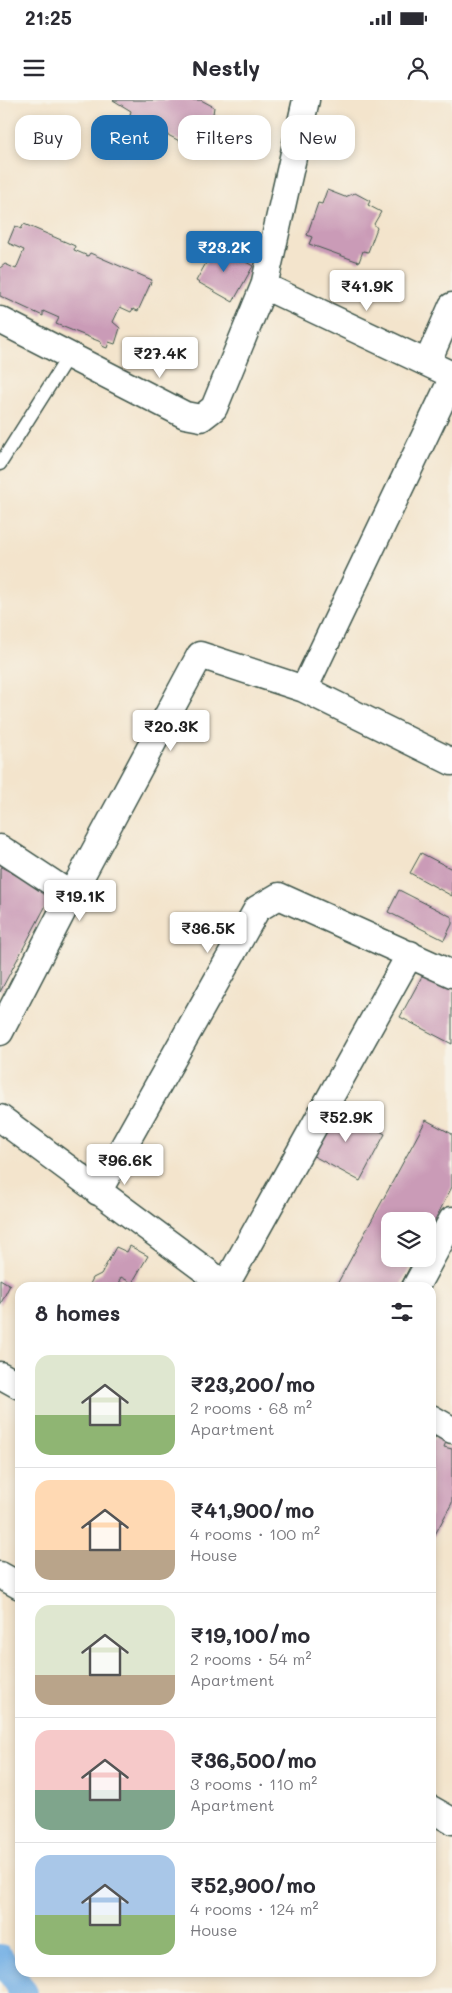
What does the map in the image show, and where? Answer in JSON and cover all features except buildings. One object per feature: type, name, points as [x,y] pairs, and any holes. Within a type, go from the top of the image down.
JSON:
[{"type":"street","points":[[0,320],[185,415],[201,418],[214,408],[264,286],[306,100]]},
{"type":"street","points":[[264,286],[427,363],[452,377],[304,688]]},
{"type":"street","points":[[427,363],[452,306]]},
{"type":"street","points":[[0,1032],[200,655],[304,688],[452,762]]},
{"type":"street","points":[[0,848],[71,895]]},
{"type":"street","points":[[98,1192],[257,909],[279,896],[452,974]]},
{"type":"street","points":[[229,1282],[410,954]]},
{"type":"street","points":[[0,1118],[219,1282]]},
{"type":"street","points":[[418,1282],[452,1220]]},
{"type":"street","points":[[0,1375],[15,1383]]},
{"type":"street","points":[[436,1421],[452,1430]]},
{"type":"street","points":[[0,1575],[15,1583]]},
{"type":"street","points":[[436,1812],[452,1820]]},
{"type":"lane","points":[[0,464],[70,356]]},
{"type":"waterway","points":[[0,1958],[24,1993]]}]
